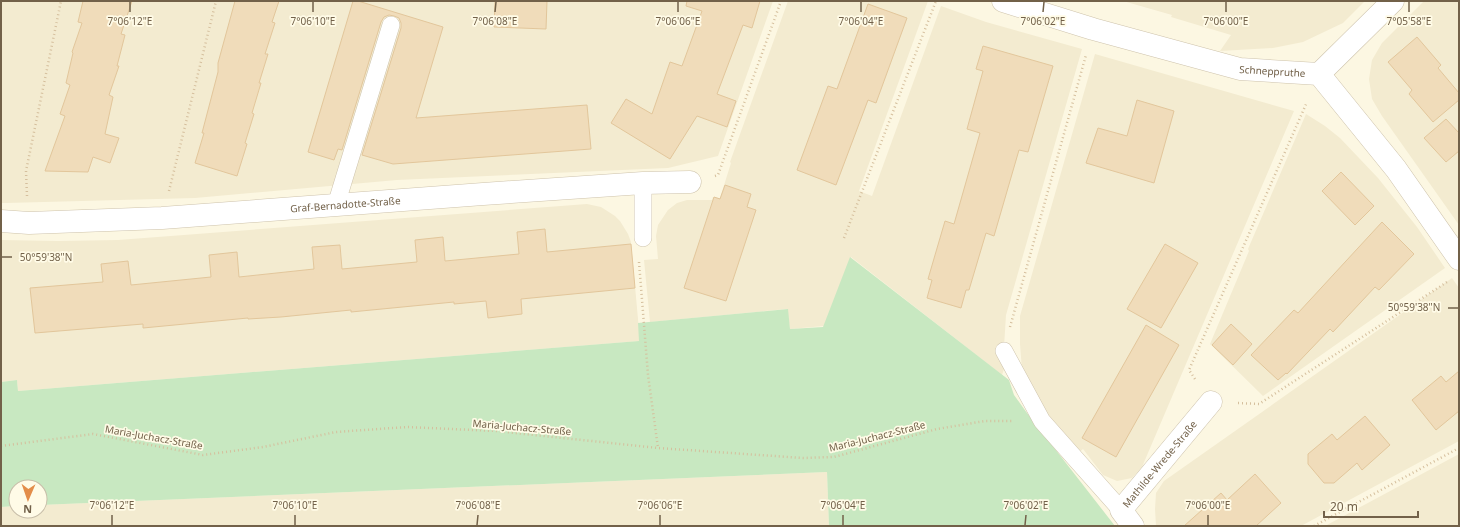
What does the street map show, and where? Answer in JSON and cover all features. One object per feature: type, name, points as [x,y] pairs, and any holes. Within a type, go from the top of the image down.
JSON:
[{"type":"street","name":"Schneppruthe","points":[[1003,1],[1093,29],[1240,69],[1319,74],[1396,169],[1456,269]]},
{"type":"street","points":[[1319,74],[1393,1]]},
{"type":"street","name":"Graf-Bernadotte-Straße","points":[[1,221],[29,223],[162,218],[642,183],[690,182]]},
{"type":"street","name":"Mathilde-Wrede-Straße","points":[[1127,518],[1211,402]]},
{"type":"lane","points":[[336,205],[391,25]]},
{"type":"lane","points":[[642,183],[643,238]]},
{"type":"lane","points":[[1004,351],[1042,421],[1127,518]]},
{"type":"path","points":[[29,223],[26,171],[61,1]]},
{"type":"path","points":[[162,218],[216,1]]},
{"type":"path","points":[[690,182],[718,175],[781,1]]},
{"type":"path","points":[[844,238],[936,1]]},
{"type":"path","points":[[1004,351],[1093,29]]},
{"type":"path","points":[[1319,74],[1189,370],[1211,402],[1259,404],[1456,269]]},
{"type":"path","points":[[643,238],[639,262],[648,375],[658,448]]},
{"type":"path","name":"Maria-Juchacz-Straße","points":[[1,446],[94,434],[203,455],[263,447],[336,432],[407,427],[496,431],[658,448],[803,458],[834,457],[937,429],[985,421],[1042,421]]},
{"type":"path","points":[[1314,526],[1459,448]]},
{"type":"shaded area","points":[[1,1],[773,1],[718,156],[668,168],[397,180],[195,198],[1,203]]},
{"type":"shaded area","points":[[788,1],[928,1],[859,191],[872,196],[941,6],[986,22],[1082,49],[1006,315],[1004,347],[1006,363],[1002,375],[851,257],[824,326],[790,329],[787,309],[650,322],[644,260],[658,259],[656,236],[658,225],[668,210],[677,203],[687,200],[712,200],[713,197],[720,198],[731,163],[730,162]]},
{"type":"shaded area","points":[[1123,1],[1365,1],[1343,23],[1303,42],[1273,48],[1220,51],[1231,35],[1171,17],[1172,15]]},
{"type":"shaded area","points":[[1424,1],[1459,1],[1459,225],[1382,116],[1372,99],[1369,79],[1372,60],[1382,43]]},
{"type":"shaded area","points":[[1095,54],[1294,111],[1142,467],[1132,478],[1117,481],[1103,475],[1083,449],[1077,454],[1035,402],[1022,370],[1020,344],[1020,316]]},
{"type":"shaded area","points":[[1306,114],[1340,138],[1378,178],[1417,227],[1445,268],[1263,396],[1210,344],[1249,251],[1248,249]]},
{"type":"shaded area","points":[[587,204],[601,207],[615,216],[628,234],[631,242],[640,341],[18,391],[17,380],[1,382],[1,240],[118,240]]},
{"type":"shaded area","points":[[1452,278],[1459,288],[1459,441],[1301,526],[1156,526],[1156,493],[1164,481]]},
{"type":"shaded area","points":[[1459,454],[1459,526],[1325,526]]},
{"type":"shaded area","points":[[827,472],[829,526],[1,526],[1,507],[8,507],[8,519],[48,519],[48,505]]},
{"type":"green space","points":[[850,257],[1009,380],[1014,395],[1027,413],[1115,526],[829,526],[827,472],[48,505],[48,479],[8,479],[8,507],[1,507],[1,382],[17,380],[18,391],[639,341],[638,323],[788,309],[790,329],[823,327]]},
{"type":"building","points":[[83,1],[132,1],[121,34],[125,35],[117,66],[119,66],[109,95],[113,97],[105,134],[119,138],[110,163],[93,157],[88,172],[45,171],[65,116],[60,114],[70,85],[66,83],[72,52],[82,23],[78,22]]},
{"type":"building","points":[[235,1],[279,1],[272,22],[275,23],[265,54],[268,54],[252,113],[254,114],[245,143],[247,144],[237,176],[195,163],[204,133],[202,133],[218,72],[218,63]]},
{"type":"building","points":[[353,1],[358,1],[443,27],[416,118],[587,105],[591,149],[393,164],[362,155],[401,28],[399,18],[389,15],[384,17],[381,22],[342,150],[338,149],[334,160],[308,152]]},
{"type":"building","points":[[495,1],[547,1],[546,29],[494,27]]},
{"type":"building","points":[[687,1],[760,1],[752,28],[743,25],[717,94],[736,101],[727,127],[697,116],[670,159],[611,123],[626,99],[652,114],[670,62],[682,66],[702,11],[686,6]]},
{"type":"building","points":[[868,4],[907,18],[876,103],[868,100],[836,185],[797,170],[828,86],[837,89]]},
{"type":"building","points":[[1417,37],[1441,65],[1438,68],[1459,93],[1459,100],[1433,122],[1409,94],[1412,90],[1388,62]]},
{"type":"building","points":[[983,46],[1053,66],[1028,152],[1019,150],[994,236],[986,233],[969,290],[966,290],[961,308],[927,298],[932,280],[928,279],[945,221],[954,224],[980,133],[967,129],[983,71],[976,69]]},
{"type":"building","points":[[1137,100],[1174,111],[1154,183],[1086,163],[1098,128],[1127,136]]},
{"type":"building","points":[[1446,119],[1459,133],[1459,151],[1446,162],[1424,138]]},
{"type":"building","points":[[1341,172],[1374,206],[1355,225],[1322,191]]},
{"type":"building","points":[[725,185],[751,194],[747,207],[756,210],[726,301],[684,288],[714,197],[720,199]]},
{"type":"building","points":[[1382,222],[1414,254],[1379,290],[1375,287],[1333,332],[1330,329],[1287,374],[1286,373],[1278,380],[1251,355],[1294,310],[1298,313]]},
{"type":"building","points":[[545,229],[547,252],[631,244],[635,288],[521,299],[522,314],[488,318],[486,301],[454,304],[454,302],[351,312],[351,310],[143,328],[143,324],[35,333],[30,288],[103,282],[101,264],[128,261],[131,285],[211,277],[209,255],[237,252],[239,277],[314,269],[312,247],[340,245],[342,269],[417,262],[415,240],[443,237],[445,261],[519,254],[517,232]]},
{"type":"building","points":[[1165,244],[1198,263],[1161,328],[1127,309]]},
{"type":"building","points":[[1231,324],[1252,344],[1233,365],[1212,345]]},
{"type":"building","points":[[1146,325],[1179,345],[1116,457],[1082,438]]},
{"type":"building","points":[[1459,371],[1459,411],[1436,430],[1412,400],[1441,376],[1446,382]]},
{"type":"building","points":[[1365,416],[1390,445],[1362,470],[1357,463],[1334,483],[1324,483],[1308,464],[1308,454],[1332,434],[1337,440]]},
{"type":"building","points":[[1255,474],[1281,503],[1256,526],[1184,526],[1221,493],[1227,500]]}]
